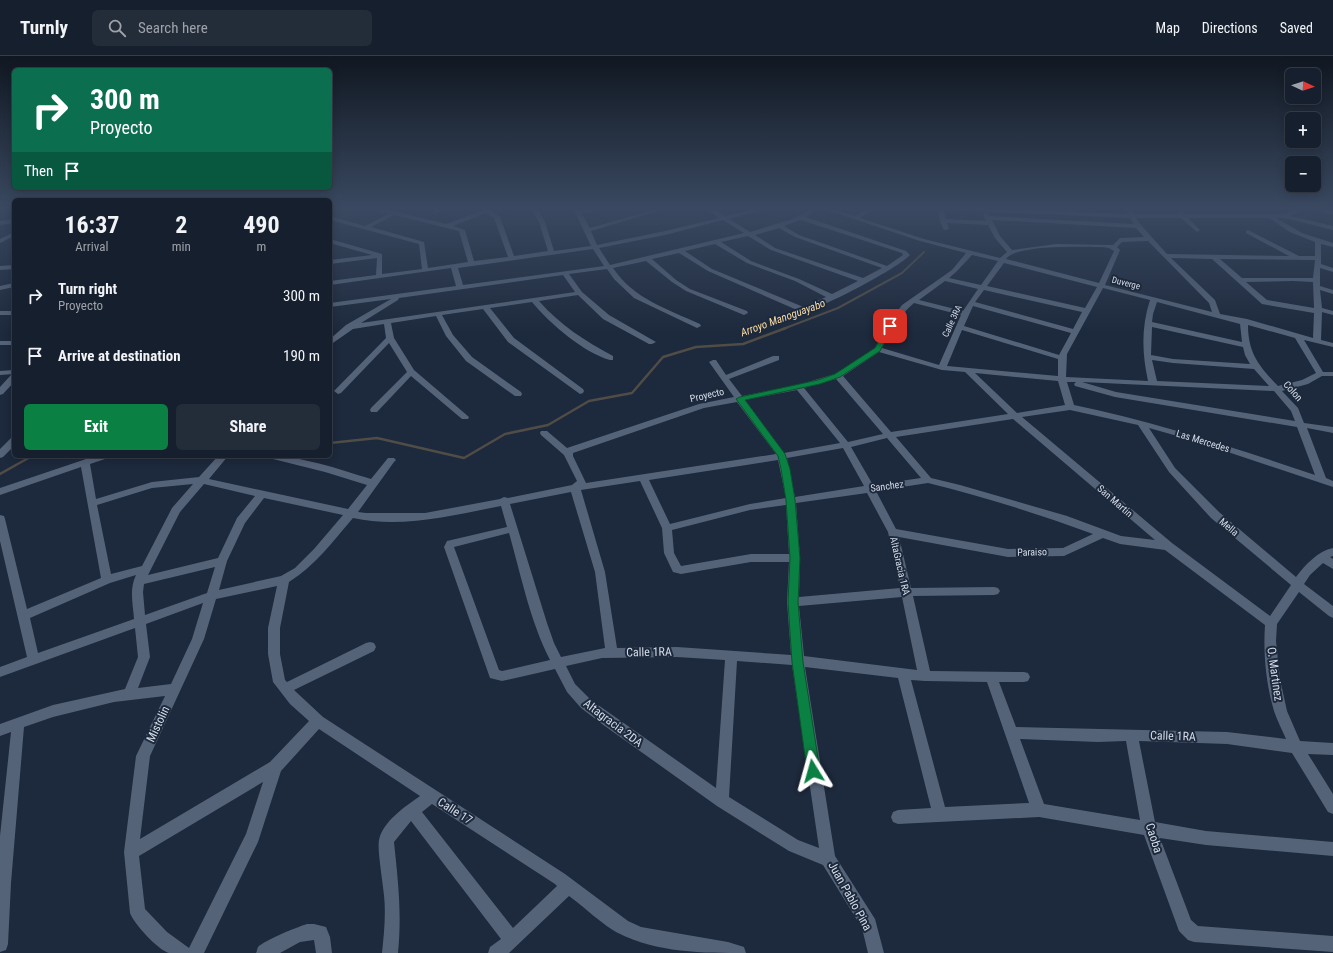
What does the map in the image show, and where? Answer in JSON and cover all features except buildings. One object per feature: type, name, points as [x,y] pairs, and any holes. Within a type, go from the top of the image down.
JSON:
[{"type":"street","points":[[361,250],[380,255]]},
{"type":"street","points":[[423,250],[426,270]]},
{"type":"street","points":[[467,250],[471,263]]},
{"type":"street","points":[[509,250],[512,258]]},
{"type":"street","points":[[551,250],[552,254]]},
{"type":"street","points":[[332,283],[379,275],[577,250]]},
{"type":"street","points":[[597,250],[616,278],[636,297],[697,326]]},
{"type":"street","points":[[332,305],[609,267],[685,250]]},
{"type":"street","points":[[729,250],[749,262],[797,280],[832,297]]},
{"type":"street","points":[[775,250],[864,281]]},
{"type":"street","points":[[836,250],[888,268]]},
{"type":"street","points":[[681,251],[710,270],[800,308],[806,308],[864,281],[908,255],[895,250]]},
{"type":"street","name":"Duverge","points":[[961,250],[1333,345]]},
{"type":"street","points":[[1010,251],[1017,250]]},
{"type":"street","points":[[92,502],[152,485],[200,480],[366,517],[425,517],[504,500],[782,456],[846,445],[889,435],[1070,407],[1061,379],[1060,365],[1062,358],[1101,285],[1117,250]]},
{"type":"street","points":[[1160,250],[1212,302],[1216,314]]},
{"type":"street","points":[[1284,250],[1298,257]]},
{"type":"street","points":[[1317,341],[1318,250]]},
{"type":"street","name":"Calle 3RA","points":[[942,368],[971,303],[983,289],[1002,260],[1010,251]]},
{"type":"street","name":"Proyecto","points":[[568,452],[702,406],[799,387],[838,376],[878,349],[896,318],[913,301],[954,271],[970,252]]},
{"type":"street","points":[[379,275],[380,255]]},
{"type":"street","points":[[332,262],[380,255]]},
{"type":"street","points":[[1166,256],[1298,257],[1318,261],[1333,270]]},
{"type":"street","points":[[1213,256],[1265,302],[1333,313]]},
{"type":"street","points":[[648,259],[674,281],[688,290],[744,313]]},
{"type":"street","points":[[454,266],[460,287]]},
{"type":"street","points":[[0,268],[12,267]]},
{"type":"street","points":[[565,273],[580,293],[606,316],[652,342]]},
{"type":"street","points":[[944,279],[983,289],[1087,311]]},
{"type":"street","points":[[1240,280],[1293,279],[1317,283],[1333,292]]},
{"type":"street","points":[[0,288],[12,285]]},
{"type":"street","points":[[349,327],[535,301],[580,293]]},
{"type":"street","points":[[332,341],[349,327],[376,309],[405,295]]},
{"type":"street","points":[[1153,383],[1147,357],[1149,314],[1154,299]]},
{"type":"street","points":[[535,301],[550,319],[575,339],[610,358]]},
{"type":"street","points":[[913,301],[966,314]]},
{"type":"street","points":[[971,303],[1076,332]]},
{"type":"street","points":[[486,308],[512,340],[580,391]]},
{"type":"street","points":[[0,313],[12,313]]},
{"type":"street","points":[[438,314],[450,336],[469,358],[518,394]]},
{"type":"street","points":[[387,321],[390,338],[411,372],[465,416]]},
{"type":"street","name":"Colon","points":[[1244,321],[1246,345],[1249,355],[1256,367],[1296,410],[1300,425],[1322,480]]},
{"type":"street","points":[[1148,324],[1246,345]]},
{"type":"street","points":[[959,327],[1062,358]]},
{"type":"street","points":[[1298,336],[1320,374]]},
{"type":"street","points":[[338,391],[390,338]]},
{"type":"street","points":[[0,343],[12,343]]},
{"type":"street","points":[[878,349],[942,368],[1061,379],[1277,389],[1312,380],[1320,374],[1333,374]]},
{"type":"street","points":[[1147,357],[1173,361],[1256,367]]},
{"type":"street","points":[[724,378],[776,358]]},
{"type":"street","name":"Juan Pablo Pina","points":[[713,362],[782,456],[791,500],[795,558],[793,602],[798,662],[828,858],[868,925],[876,953]]},
{"type":"street","name":"San Martin","points":[[967,370],[1014,415],[1168,546],[1271,623]]},
{"type":"street","points":[[0,373],[12,372]]},
{"type":"street","points":[[374,410],[411,372]]},
{"type":"street","points":[[838,376],[928,480]]},
{"type":"street","points":[[0,392],[12,379]]},
{"type":"street","points":[[1061,379],[1115,394],[1333,430]]},
{"type":"street","name":"AltaGracia 1RA","points":[[799,387],[846,445],[892,532],[907,592],[925,676]]},
{"type":"street","name":"Las Mercedes","points":[[1070,407],[1198,439],[1333,484]]},
{"type":"street","name":"Mella","points":[[1142,424],[1172,470],[1215,515],[1298,586],[1333,613]]},
{"type":"street","points":[[544,433],[568,452],[582,482],[575,488]]},
{"type":"street","points":[[0,455],[12,442]]},
{"type":"street","points":[[0,492],[98,458]]},
{"type":"street","points":[[129,694],[144,657],[137,592],[139,581],[176,510],[200,480],[221,458]]},
{"type":"street","points":[[280,458],[327,469],[373,483]]},
{"type":"street","points":[[0,672],[210,596],[284,580],[299,571],[350,513],[391,460]]},
{"type":"street","points":[[85,462],[107,580]]},
{"type":"street","points":[[643,477],[667,528],[669,553],[677,569],[681,570],[762,557],[795,558]]},
{"type":"street","name":"Sanchez","points":[[667,528],[750,507],[928,480],[957,487],[1063,519],[1102,534]]},
{"type":"street","points":[[575,488],[600,572],[612,653]]},
{"type":"street","name":"Mistolin","points":[[183,953],[161,938],[138,913],[131,852],[143,756],[198,639],[222,560],[241,521],[262,494]]},
{"type":"street","name":"Altagracia 2DA","points":[[504,500],[548,644],[567,682],[586,704],[722,801],[794,846],[828,858]]},
{"type":"street","points":[[0,519],[34,660]]},
{"type":"street","name":"Calle 1RA","points":[[512,529],[451,544],[449,547],[494,674],[502,676],[602,653],[677,652],[781,658],[798,662],[925,676],[1024,677]]},
{"type":"street","name":"Paraiso","points":[[892,532],[1008,553],[1064,552],[1102,534]]},
{"type":"street","points":[[1102,534],[1120,540],[1168,546]]},
{"type":"street","points":[[1271,623],[1298,586],[1306,572],[1328,555],[1333,565]]},
{"type":"street","points":[[139,581],[222,560]]},
{"type":"street","points":[[24,615],[107,580],[144,569]]},
{"type":"street","name":"Calle 17","points":[[284,580],[274,628],[274,654],[279,682],[295,700],[318,721],[560,879],[617,924],[641,935],[731,952]]},
{"type":"street","points":[[793,602],[907,592],[994,591]]},
{"type":"street","name":"O. Martinez","points":[[1271,623],[1270,641],[1274,679],[1281,710],[1296,747],[1333,807]]},
{"type":"street","points":[[285,689],[370,647]]},
{"type":"street","points":[[722,801],[731,655]]},
{"type":"street","points":[[903,673],[940,815]]},
{"type":"street","points":[[991,677],[1040,810]]},
{"type":"street","points":[[0,730],[53,711],[114,696],[174,689]]},
{"type":"street","points":[[131,852],[275,767],[318,721]]},
{"type":"street","points":[[0,944],[3,883],[18,723]]},
{"type":"street","name":"Calle 1RA","points":[[1012,733],[1227,738],[1296,747],[1333,749]]},
{"type":"street","name":"Caoba","points":[[1131,735],[1150,828],[1185,925],[1194,934],[1333,944]]},
{"type":"street","points":[[195,953],[253,837],[275,767]]},
{"type":"street","points":[[390,953],[393,926],[392,897],[386,841],[390,833],[412,811],[431,796]]},
{"type":"street","points":[[898,817],[1040,810],[1206,838],[1333,849]]},
{"type":"street","points":[[412,811],[512,940]]},
{"type":"street","points":[[496,953],[512,940],[526,924],[569,886]]},
{"type":"street","points":[[264,953],[310,931],[320,933],[324,953]]},
{"type":"waterway","name":"Arroyo Manoguayabo","points":[[783,329],[838,308],[902,273],[924,252]]},
{"type":"waterway","name":"Arroyo Manoguayabo","points":[[332,443],[377,438],[464,458],[505,434],[548,425],[589,401],[632,393],[663,357],[696,347],[743,344],[786,328]]},
{"type":"waterway","name":"Arroyo Manoguayabo","points":[[0,474],[28,458]]},
{"type":"route","points":[[813,771],[798,662],[793,602],[795,558],[791,500],[786,469],[782,456],[740,399],[820,382],[838,376],[878,349],[890,326]]}]
